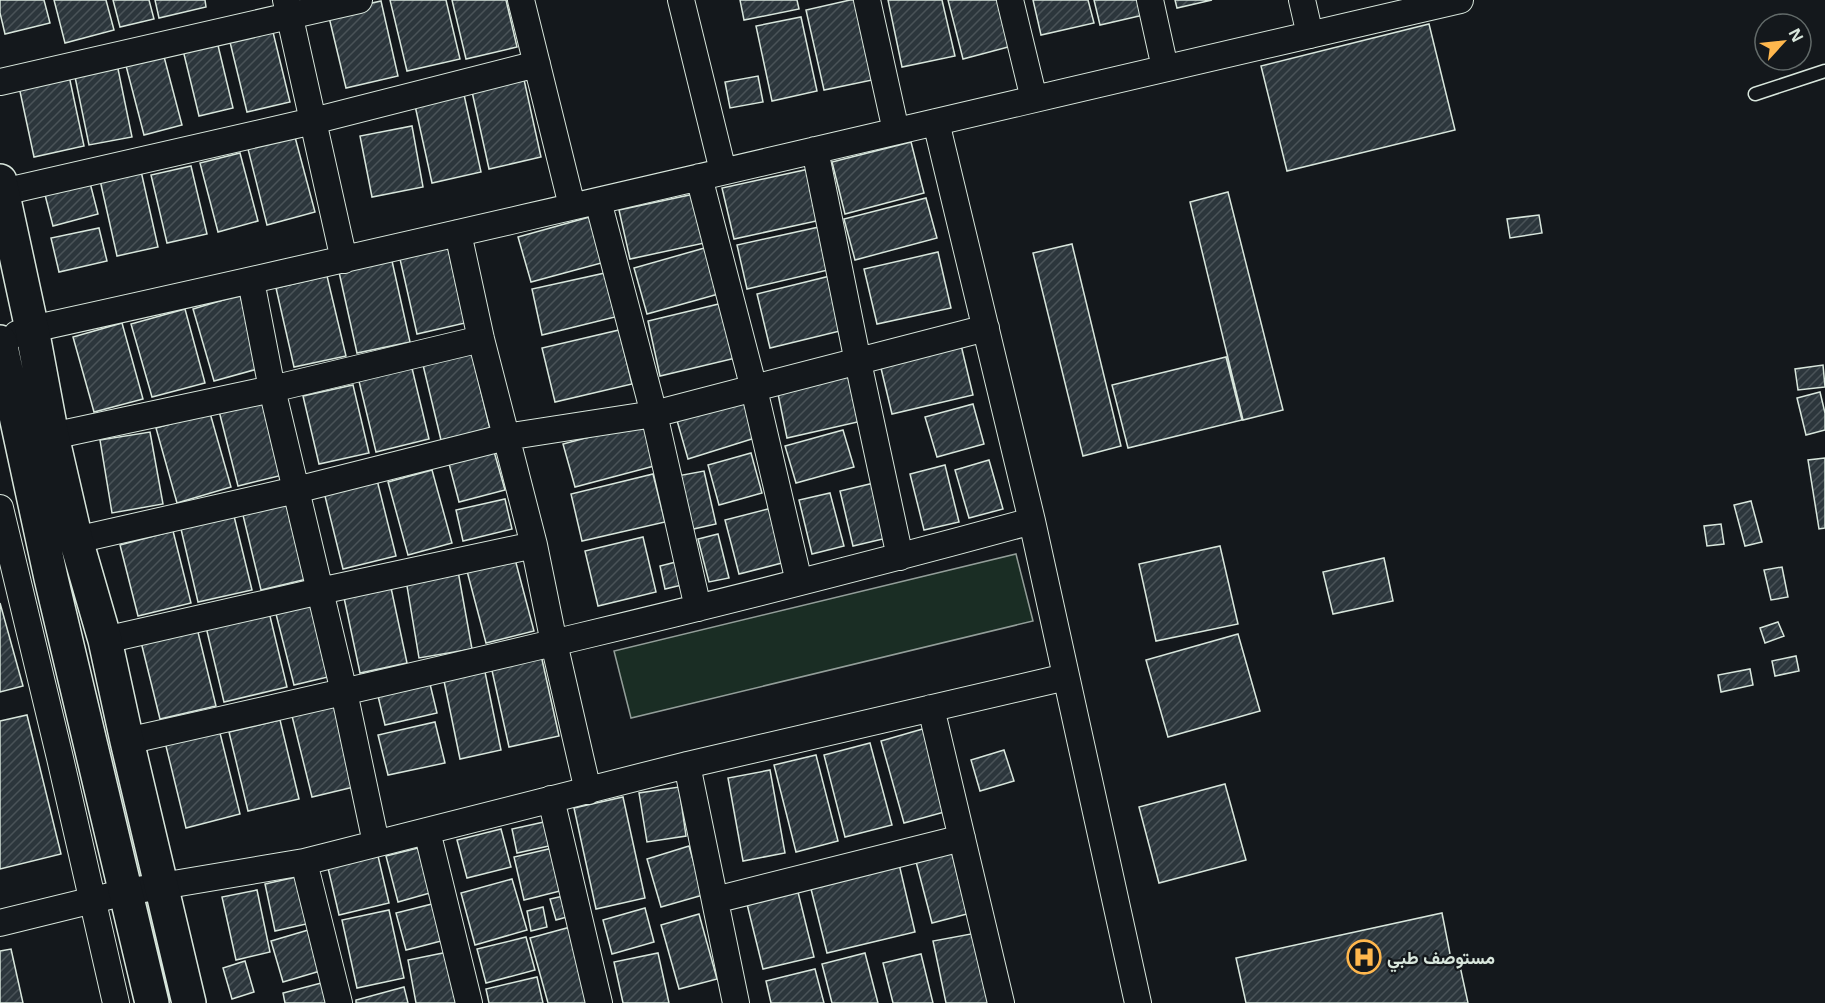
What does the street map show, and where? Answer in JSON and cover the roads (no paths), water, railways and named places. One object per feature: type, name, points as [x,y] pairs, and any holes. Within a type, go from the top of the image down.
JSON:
[{"type":"main road","points":[[1,186],[32,329],[51,436],[76,540],[105,640],[189,1003]]},
{"type":"main road","points":[[0,341],[51,578],[152,1003]]},
{"type":"street","points":[[0,82],[288,8],[360,0]]},
{"type":"street","points":[[521,0],[572,207]]},
{"type":"street","points":[[681,0],[711,174],[754,389],[799,582]]},
{"type":"street","points":[[867,0],[896,131]]},
{"type":"street","points":[[1010,0],[1034,99]]},
{"type":"street","points":[[1150,0],[1165,68]]},
{"type":"street","points":[[1302,0],[1310,35]]},
{"type":"street","points":[[0,341],[32,329],[344,260],[1460,0]]},
{"type":"street","points":[[288,8],[344,260]]},
{"type":"street","points":[[1,186],[313,121],[537,64]]},
{"type":"street","points":[[936,122],[1032,521],[1138,1003]]},
{"type":"street","points":[[815,150],[900,557]]},
{"type":"street","points":[[598,201],[654,414],[698,608]]},
{"type":"street","points":[[458,233],[481,339],[534,545],[588,791]]},
{"type":"street","points":[[251,281],[272,389],[344,692],[376,843]]},
{"type":"street","points":[[76,540],[506,437],[654,414],[986,328]]},
{"type":"street","points":[[51,436],[272,389],[481,339]]},
{"type":"street","points":[[0,508],[116,1003]]},
{"type":"street","points":[[127,741],[698,608],[1032,521]]},
{"type":"street","points":[[105,640],[534,545]]},
{"type":"street","points":[[0,923],[126,892],[304,862],[687,765],[1066,677]]},
{"type":"street","points":[[931,708],[1001,1003]]},
{"type":"street","points":[[687,765],[736,1003]]},
{"type":"street","points":[[551,799],[599,1003]]},
{"type":"street","points":[[427,831],[469,1003]]},
{"type":"street","points":[[715,900],[962,838]]},
{"type":"street","points":[[304,862],[339,1003]]},
{"type":"lane","points":[[1755,94],[1825,71]]},
{"type":"place","name":"مستوصف طبي","points":[[1364,957]]}]
